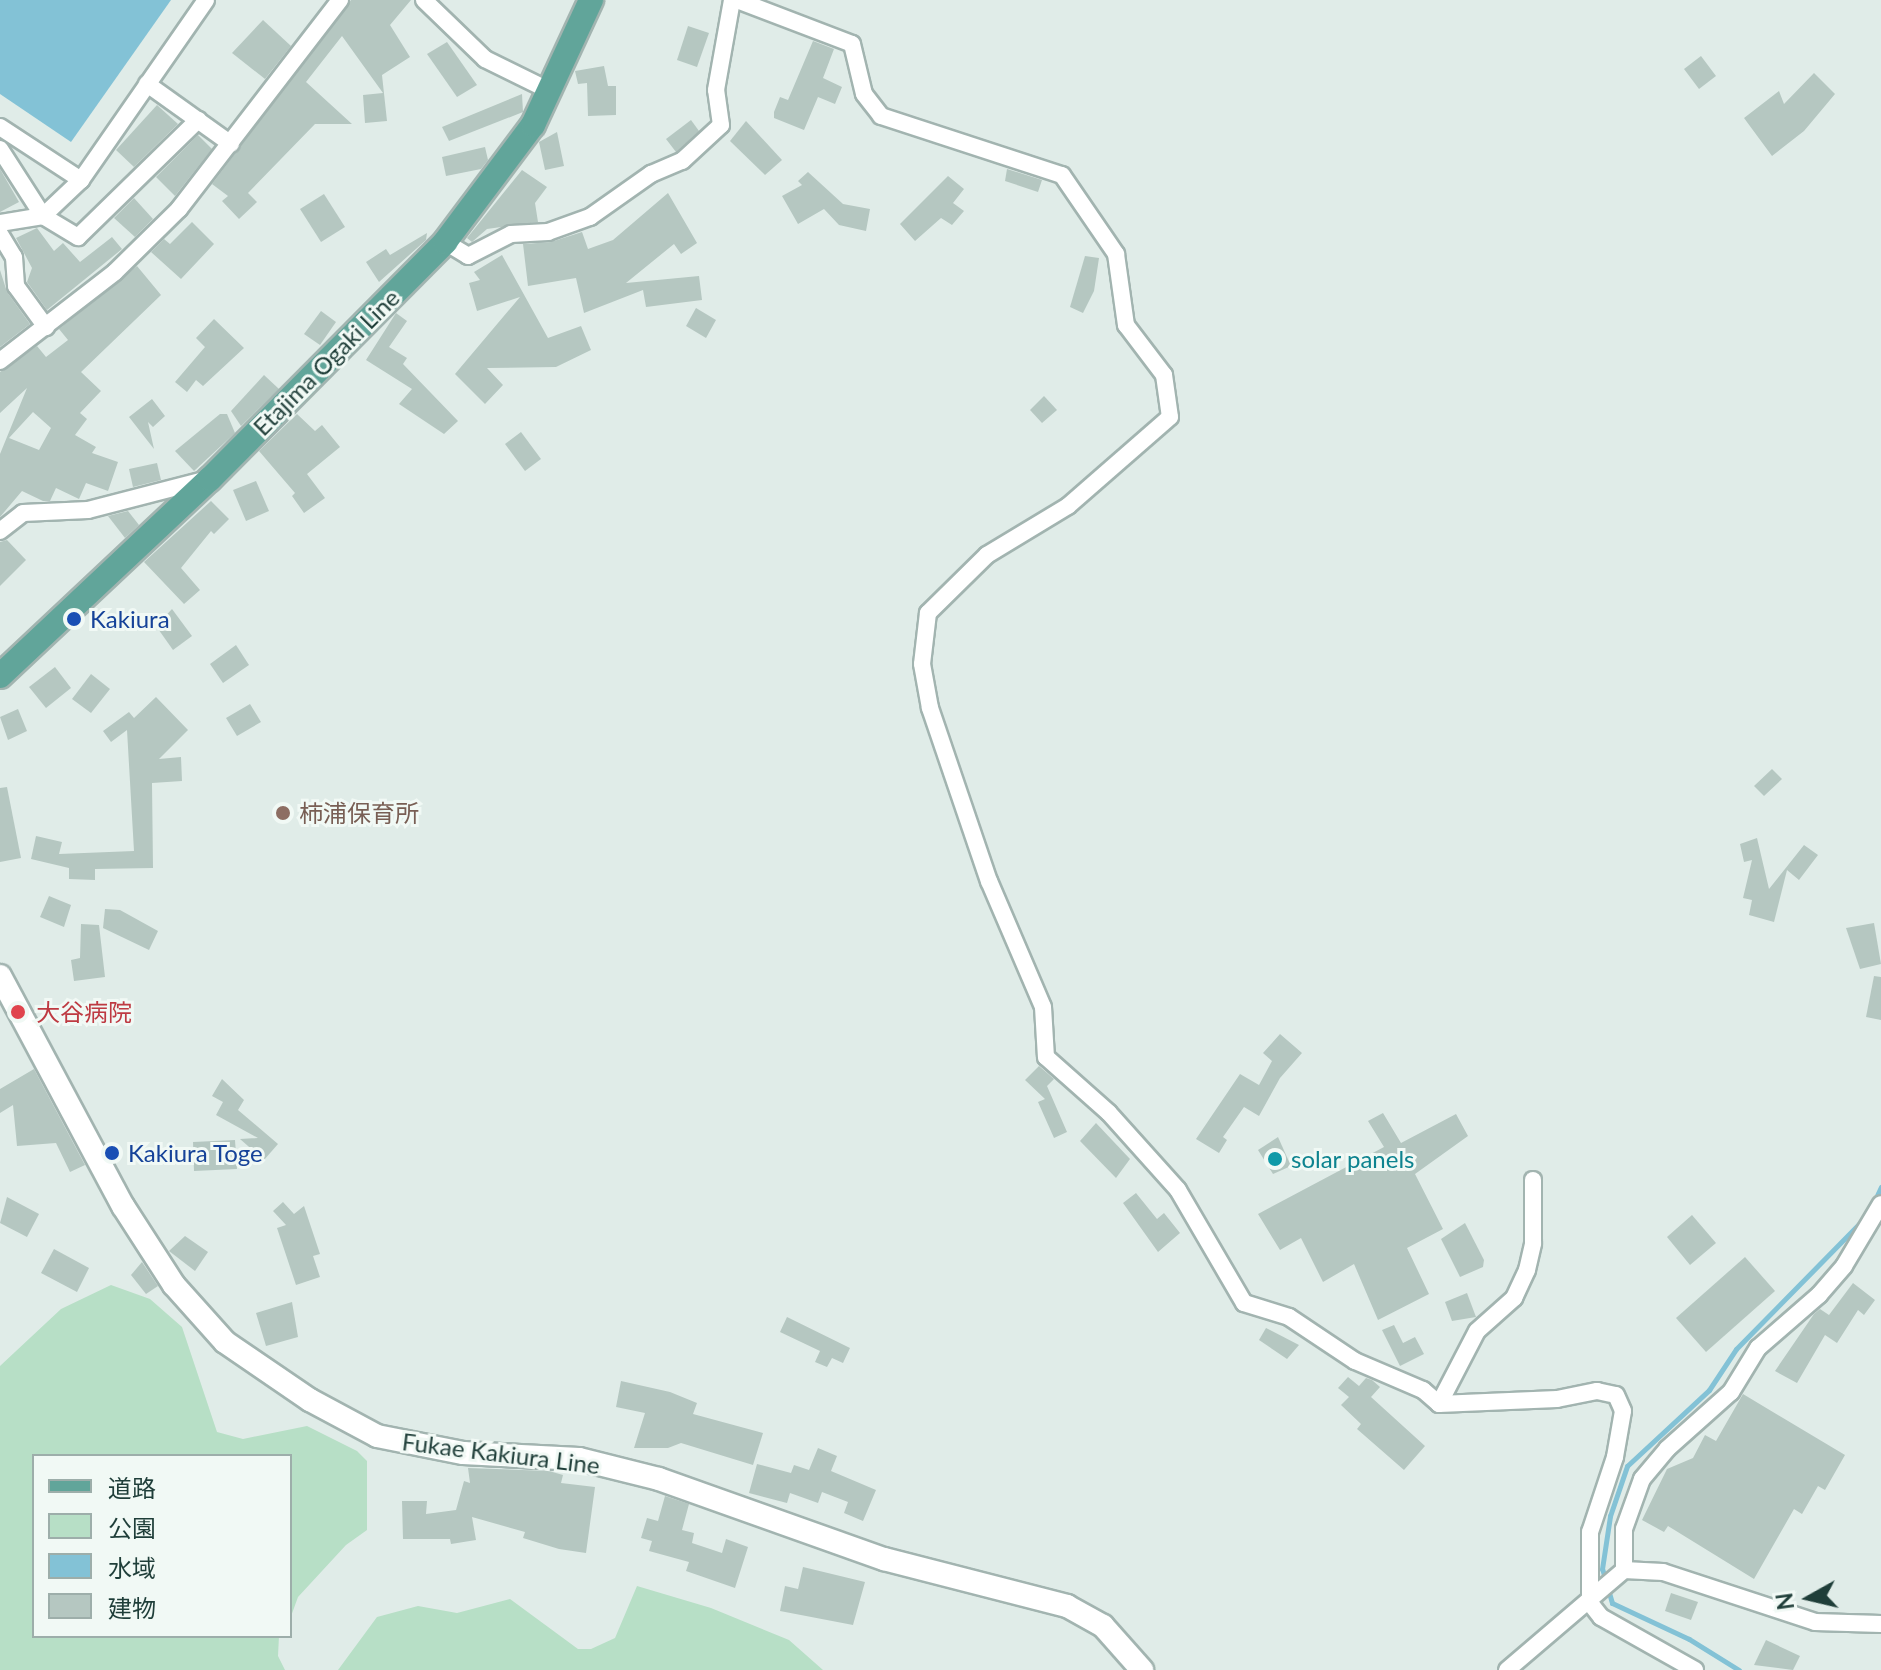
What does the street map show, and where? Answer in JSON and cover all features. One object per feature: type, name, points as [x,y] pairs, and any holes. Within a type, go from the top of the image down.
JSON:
[{"type":"main road","name":"Etajima Ogaki Line","points":[[0,676],[210,479],[445,242],[501,174],[550,91],[591,0]]},
{"type":"main road","name":"Fukae Kakiura Line","points":[[0,976],[123,1206],[174,1285],[225,1342],[310,1400],[389,1439],[463,1453],[579,1459],[659,1479],[884,1559],[1067,1606],[1103,1626],[1142,1670]]},
{"type":"street","points":[[0,223],[43,216],[81,180],[206,0]]},
{"type":"street","points":[[0,361],[115,272],[179,209],[340,0]]},
{"type":"street","points":[[424,0],[485,59],[550,91]]},
{"type":"street","points":[[445,242],[468,256],[511,234],[548,232],[590,217],[651,174],[682,161],[721,125],[716,90],[735,0],[852,44],[864,94],[881,116],[1062,175],[1116,254],[1126,325],[1164,375],[1170,417],[1068,506],[987,555],[928,613],[922,664],[930,708],[989,881],[1043,1007],[1046,1057],[1109,1113],[1178,1190],[1244,1303],[1289,1317],[1355,1361],[1423,1390],[1439,1404],[1544,1400],[1597,1391],[1616,1395],[1623,1411],[1615,1457],[1590,1532],[1590,1603],[1601,1617],[1695,1670]]},
{"type":"street","points":[[147,84],[231,144]]},
{"type":"street","points":[[0,149],[43,216],[78,237],[198,120]]},
{"type":"street","points":[[0,127],[81,180]]},
{"type":"street","points":[[0,234],[14,257],[16,286],[46,327]]},
{"type":"street","points":[[0,531],[23,513],[88,510],[210,479]]},
{"type":"street","points":[[1439,1404],[1477,1331],[1514,1298],[1527,1270],[1533,1243],[1533,1180]]},
{"type":"street","points":[[1507,1670],[1535,1641],[1590,1603],[1624,1570],[1624,1529],[1642,1479],[1667,1449],[1731,1392],[1758,1348],[1827,1285],[1881,1204]]},
{"type":"street","points":[[1624,1570],[1663,1572],[1815,1622],[1881,1624]]},
{"type":"green space","points":[[111,1285],[150,1299],[182,1327],[217,1432],[243,1439],[307,1426],[357,1451],[367,1461],[367,1530],[346,1545],[298,1597],[292,1614],[292,1454],[32,1454],[32,1638],[279,1638],[278,1656],[285,1670],[0,1670],[0,1366],[61,1309]]},
{"type":"green space","points":[[637,1586],[711,1608],[789,1640],[823,1670],[338,1670],[377,1617],[418,1606],[457,1613],[510,1599],[578,1649],[591,1649],[615,1638]]},
{"type":"water","points":[[0,0],[171,0],[71,142],[0,94]]},
{"type":"building","points":[[351,0],[411,0],[390,25],[410,57],[382,75],[387,121],[365,123],[363,95],[383,93],[342,36],[306,82],[352,124],[315,124],[248,193],[257,202],[239,219],[222,201],[228,196],[212,184]]},
{"type":"building","points":[[263,20],[291,46],[265,79],[232,53]]},
{"type":"building","points":[[688,26],[709,33],[697,67],[677,60]]},
{"type":"building","points":[[813,41],[834,49],[823,78],[842,87],[835,104],[818,97],[804,130],[774,118],[774,112],[780,97],[788,100]]},
{"type":"building","points":[[447,42],[477,85],[457,97],[427,54]]},
{"type":"building","points":[[1701,56],[1716,76],[1699,89],[1684,69]]},
{"type":"building","points":[[604,66],[608,86],[616,86],[616,115],[588,116],[587,83],[578,84],[575,71]]},
{"type":"building","points":[[1814,73],[1835,94],[1804,131],[1772,156],[1744,118],[1779,91],[1784,104]]},
{"type":"building","points":[[522,94],[523,112],[449,141],[442,127]]},
{"type":"building","points":[[157,105],[178,124],[134,167],[116,150]]},
{"type":"building","points":[[691,120],[699,131],[676,152],[666,139]]},
{"type":"building","points":[[746,121],[782,160],[765,175],[730,141]]},
{"type":"building","points":[[557,132],[564,166],[545,170],[539,142]]},
{"type":"building","points":[[198,135],[212,149],[175,196],[156,177]]},
{"type":"building","points":[[485,147],[488,160],[481,169],[446,176],[442,157]]},
{"type":"building","points":[[0,169],[19,202],[0,212]]},
{"type":"building","points":[[1007,169],[1042,180],[1038,192],[1005,181]]},
{"type":"building","points":[[522,170],[547,187],[535,203],[538,222],[487,229],[472,242],[467,238]]},
{"type":"building","points":[[808,172],[843,204],[870,209],[866,231],[839,225],[824,209],[798,224],[782,196],[802,185],[798,181]]},
{"type":"building","points":[[948,176],[964,189],[953,203],[964,211],[952,225],[941,218],[915,241],[900,224]]},
{"type":"building","points":[[668,193],[697,243],[681,254],[674,244],[626,283],[699,276],[702,300],[646,307],[643,290],[584,313],[576,278],[528,286],[523,244],[551,242],[582,232],[588,249],[613,240]]},
{"type":"building","points":[[324,194],[345,227],[321,242],[300,209]]},
{"type":"building","points":[[134,198],[153,219],[135,237],[114,218]]},
{"type":"building","points":[[192,222],[214,244],[181,279],[151,252],[164,239],[170,244]]},
{"type":"building","points":[[37,228],[54,251],[63,243],[80,262],[112,237],[122,249],[47,310],[27,282],[32,268],[16,238]]},
{"type":"building","points":[[427,233],[426,240],[379,282],[366,262],[386,249],[390,255]]},
{"type":"building","points":[[502,255],[548,338],[581,326],[591,350],[556,367],[487,368],[503,385],[485,404],[455,374],[520,297],[477,311],[469,283],[480,280],[474,272]]},
{"type":"building","points":[[1085,256],[1099,258],[1094,291],[1083,313],[1070,307]]},
{"type":"building","points":[[137,266],[161,295],[81,372],[101,391],[80,413],[87,419],[75,435],[96,447],[92,453],[118,462],[108,491],[86,483],[79,499],[56,488],[50,501],[43,501],[22,491],[0,517],[0,454],[27,388],[0,413],[0,372],[37,346],[46,357],[68,340],[59,329]],"holes":[[[33,412],[51,428],[39,450],[9,438]]]},
{"type":"building","points":[[0,270],[7,292],[30,324],[0,347]]},
{"type":"building","points":[[696,308],[716,320],[706,338],[686,326]]},
{"type":"building","points":[[321,311],[336,322],[320,345],[304,334]]},
{"type":"building","points":[[396,313],[407,321],[389,347],[407,358],[403,364],[458,421],[444,434],[399,404],[412,389],[366,360]]},
{"type":"building","points":[[214,319],[244,348],[203,386],[196,380],[187,392],[175,382],[205,347],[196,338]]},
{"type":"building","points":[[264,375],[279,389],[241,426],[231,411]]},
{"type":"building","points":[[1044,396],[1057,410],[1042,423],[1030,410]]},
{"type":"building","points":[[152,399],[165,416],[153,427],[148,422],[154,449],[129,417]]},
{"type":"building","points":[[220,414],[227,414],[235,433],[194,471],[175,451]]},
{"type":"building","points":[[297,414],[315,431],[322,425],[340,447],[307,474],[325,498],[304,513],[292,496],[295,493],[259,451]]},
{"type":"building","points":[[521,432],[541,459],[525,471],[505,444]]},
{"type":"building","points":[[157,463],[161,480],[133,487],[129,469]]},
{"type":"building","points":[[256,481],[269,511],[246,521],[233,490]]},
{"type":"building","points":[[211,501],[229,519],[214,534],[211,531],[181,568],[200,590],[184,604],[144,562]]},
{"type":"building","points":[[128,511],[139,525],[125,538],[108,516]]},
{"type":"building","points":[[7,540],[26,560],[0,586],[0,542]]},
{"type":"building","points":[[172,609],[192,636],[173,650],[156,626]]},
{"type":"building","points":[[236,645],[249,665],[223,683],[210,664]]},
{"type":"building","points":[[55,667],[71,688],[46,708],[29,687]]},
{"type":"building","points":[[91,674],[110,689],[91,713],[72,699]]},
{"type":"building","points":[[156,697],[188,730],[159,759],[181,757],[182,781],[152,783],[153,868],[95,869],[95,880],[69,879],[69,868],[31,859],[36,836],[62,842],[59,854],[134,851],[127,730],[111,742],[103,731],[129,712],[134,718]]},
{"type":"building","points":[[250,704],[261,722],[237,736],[226,718]]},
{"type":"building","points":[[18,709],[27,731],[8,740],[0,717]]},
{"type":"building","points":[[1772,769],[1782,779],[1764,796],[1754,786]]},
{"type":"building","points":[[7,787],[21,858],[0,862],[0,788]]},
{"type":"building","points":[[1757,838],[1769,889],[1804,845],[1818,855],[1799,880],[1787,870],[1774,922],[1749,915],[1752,900],[1743,898],[1752,860],[1744,862],[1740,844]]},
{"type":"building","points":[[49,896],[71,905],[64,927],[40,917]]},
{"type":"building","points":[[105,909],[120,910],[158,931],[149,950],[103,928]]},
{"type":"building","points":[[1874,923],[1881,964],[1860,969],[1846,928]]},
{"type":"building","points":[[81,924],[99,925],[105,977],[74,981],[71,960],[80,958]]},
{"type":"building","points":[[1874,976],[1881,977],[1881,1020],[1866,1017]]},
{"type":"building","points":[[1280,1034],[1302,1053],[1280,1078],[1259,1116],[1244,1107],[1223,1137],[1227,1140],[1219,1153],[1196,1139],[1240,1074],[1259,1085],[1272,1061],[1263,1053]]},
{"type":"building","points":[[1039,1066],[1054,1079],[1047,1086],[1067,1132],[1054,1138],[1038,1102],[1045,1099],[1025,1080]]},
{"type":"building","points":[[34,1069],[85,1165],[70,1172],[56,1143],[17,1146],[13,1105],[0,1113],[0,1089]]},
{"type":"building","points":[[222,1079],[244,1100],[238,1110],[278,1144],[264,1160],[240,1139],[258,1138],[216,1115],[223,1102],[212,1096]]},
{"type":"building","points":[[1383,1113],[1401,1143],[1456,1114],[1468,1136],[1415,1174],[1443,1229],[1407,1248],[1429,1294],[1378,1320],[1354,1264],[1323,1282],[1301,1238],[1280,1250],[1258,1214],[1384,1147],[1368,1121]]},
{"type":"building","points":[[1096,1123],[1130,1159],[1116,1178],[1080,1141]]},
{"type":"building","name":"solar panels","points":[[1278,1137],[1291,1166],[1273,1174],[1258,1150]]},
{"type":"building","points":[[235,1140],[237,1169],[194,1171],[193,1142]]},
{"type":"building","points":[[1136,1193],[1157,1219],[1164,1213],[1180,1233],[1158,1252],[1123,1203]]},
{"type":"building","points":[[7,1197],[39,1214],[27,1237],[0,1223]]},
{"type":"building","points":[[283,1202],[294,1214],[304,1206],[320,1254],[313,1256],[320,1277],[296,1285],[277,1228],[286,1225],[273,1211]]},
{"type":"building","points":[[1692,1215],[1716,1243],[1690,1265],[1667,1237]]},
{"type":"building","points":[[1465,1223],[1484,1260],[1483,1267],[1460,1277],[1441,1239]]},
{"type":"building","points":[[185,1236],[208,1252],[195,1271],[169,1251]]},
{"type":"building","points":[[54,1249],[89,1268],[77,1292],[41,1273]]},
{"type":"building","points":[[1745,1257],[1775,1291],[1706,1352],[1676,1318]]},
{"type":"building","points":[[142,1262],[158,1286],[146,1294],[131,1275]]},
{"type":"building","points":[[1853,1283],[1875,1300],[1864,1315],[1858,1310],[1837,1343],[1825,1335],[1797,1383],[1775,1371],[1814,1314],[1820,1309],[1829,1315]]},
{"type":"building","points":[[1467,1293],[1476,1317],[1452,1321],[1445,1302]]},
{"type":"building","points":[[292,1302],[298,1337],[266,1346],[256,1313]]},
{"type":"building","points":[[787,1317],[850,1348],[843,1363],[832,1358],[827,1367],[815,1362],[820,1351],[780,1332]]},
{"type":"building","points":[[1394,1325],[1403,1343],[1415,1337],[1424,1354],[1400,1366],[1382,1330]]},
{"type":"building","points":[[1266,1328],[1299,1345],[1287,1359],[1259,1340]]},
{"type":"building","points":[[1348,1377],[1359,1386],[1366,1378],[1380,1387],[1371,1397],[1425,1446],[1404,1470],[1357,1429],[1361,1424],[1341,1405],[1349,1397],[1338,1388]]},
{"type":"building","points":[[621,1381],[670,1392],[697,1403],[693,1414],[763,1433],[753,1465],[681,1443],[668,1448],[634,1448],[645,1413],[616,1407]]},
{"type":"building","points":[[1743,1394],[1845,1455],[1825,1490],[1818,1486],[1802,1514],[1794,1509],[1754,1579],[1668,1526],[1664,1532],[1642,1520],[1667,1469],[1693,1458],[1705,1435],[1716,1441]]},
{"type":"building","points":[[818,1448],[837,1456],[831,1471],[876,1490],[863,1521],[844,1513],[848,1502],[822,1492],[818,1503],[790,1493],[787,1503],[749,1493],[757,1464],[791,1473],[794,1465],[809,1470]]},
{"type":"building","points":[[468,1468],[549,1471],[563,1475],[561,1483],[595,1487],[586,1553],[523,1538],[525,1532],[472,1517],[476,1540],[451,1544],[450,1539],[403,1539],[402,1501],[427,1501],[426,1514],[456,1510],[464,1481],[470,1483]]},
{"type":"building","points":[[665,1496],[689,1504],[682,1530],[694,1533],[692,1543],[722,1553],[726,1539],[748,1547],[735,1588],[686,1571],[689,1562],[649,1551],[652,1541],[641,1538],[647,1518],[658,1521]]},
{"type":"building","points":[[803,1567],[865,1582],[853,1625],[780,1611],[785,1586],[798,1589]]},
{"type":"building","points":[[1671,1593],[1698,1602],[1691,1620],[1665,1611]]},
{"type":"building","points":[[1766,1640],[1800,1656],[1793,1670],[1754,1665]]},
{"type":"waterway","points":[[1873,1204],[1881,1187]]},
{"type":"waterway","points":[[1739,1670],[1689,1639],[1612,1603],[1602,1569],[1610,1516],[1627,1466],[1709,1390],[1736,1349],[1861,1222]]},
{"type":"place","name":"Kakiura","points":[[74,619]]},
{"type":"place","name":"柿浦保育所","points":[[283,813]]},
{"type":"place","name":"大谷病院","points":[[18,1012]]},
{"type":"place","name":"Kakiura Toge","points":[[112,1153]]},
{"type":"place","name":"solar panels","points":[[1275,1159]]}]
